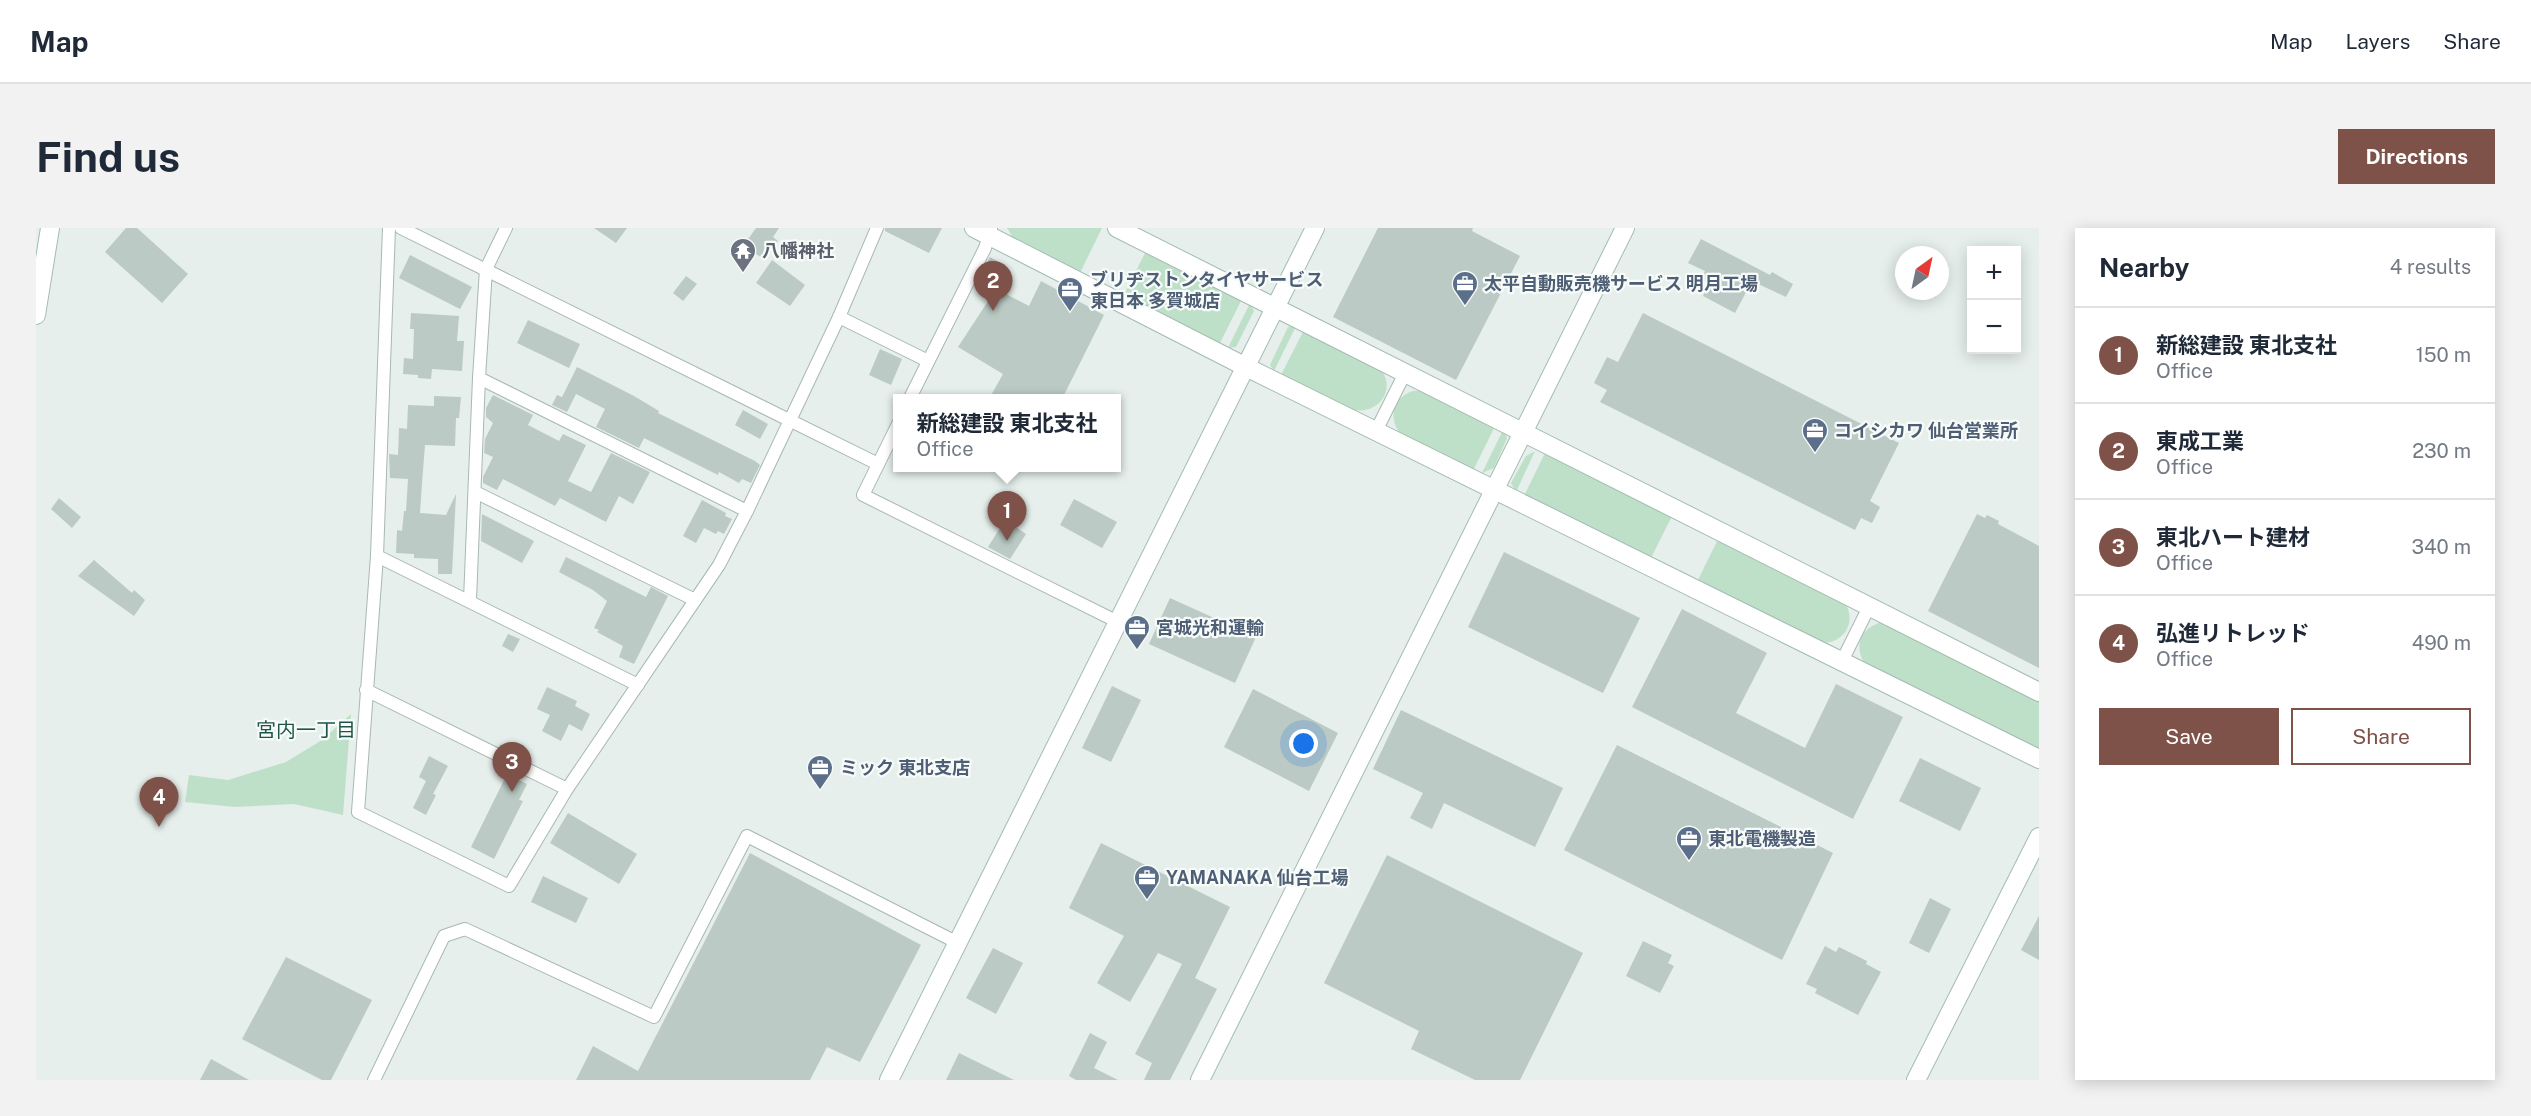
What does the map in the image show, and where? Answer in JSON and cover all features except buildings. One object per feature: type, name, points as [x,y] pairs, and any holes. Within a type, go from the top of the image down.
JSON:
[{"type":"street","points":[[36,315],[50,228]]},
{"type":"street","points":[[388,228],[377,556],[358,812],[509,886],[567,789],[719,564],[790,421],[877,228]]},
{"type":"street","points":[[401,228],[878,464]]},
{"type":"street","points":[[470,600],[486,269],[506,228]]},
{"type":"street","points":[[1117,228],[2039,692]]},
{"type":"street","points":[[889,1080],[1316,228]]},
{"type":"street","points":[[1200,1080],[1625,228]]},
{"type":"street","points":[[912,394],[985,231],[1246,367],[2039,759]]},
{"type":"street","points":[[838,317],[928,361]]},
{"type":"street","points":[[1376,431],[1405,373]]},
{"type":"street","points":[[479,378],[747,511]]},
{"type":"street","points":[[893,432],[863,495],[1118,622]]},
{"type":"street","points":[[475,492],[695,600]]},
{"type":"street","points":[[377,556],[638,685]]},
{"type":"street","points":[[1842,661],[1869,607]]},
{"type":"street","points":[[366,690],[567,789]]},
{"type":"street","points":[[374,1080],[444,936],[465,929],[654,1017],[747,836],[958,943]]},
{"type":"street","points":[[1916,1080],[2039,837]]},
{"type":"green space","points":[[1007,228],[1102,228],[1080,273],[1015,241]]},
{"type":"green space","points":[[1146,251],[1242,299],[1220,343],[1124,295]]},
{"type":"green space","points":[[1250,303],[1254,311],[1236,347],[1228,348]]},
{"type":"green space","points":[[1296,326],[1274,371],[1270,365],[1288,327]]},
{"type":"green space","points":[[1304,330],[1380,368],[1387,384],[1386,392],[1378,404],[1363,410],[1354,410],[1281,375]]},
{"type":"green space","points":[[1413,391],[1424,391],[1495,426],[1473,471],[1402,436],[1395,423],[1394,410],[1400,399]]},
{"type":"green space","points":[[1503,430],[1507,438],[1494,468],[1482,473]]},
{"type":"green space","points":[[1535,451],[1516,492],[1511,483],[1526,456]]},
{"type":"green space","points":[[1546,451],[1673,514],[1651,558],[1524,496]]},
{"type":"green space","points":[[1719,537],[1846,605],[1850,618],[1846,630],[1837,639],[1823,643],[1697,582]]},
{"type":"green space","points":[[1882,622],[2039,697],[2039,753],[1868,668],[1860,654],[1860,640],[1868,629]]},
{"type":"green space","points":[[351,714],[343,815],[294,804],[235,807],[185,802],[189,775],[228,780],[286,762],[322,740]]},
{"type":"place","name":"八幡神社","points":[[743,274]]},
{"type":"place","name":"太平自動販売機サービス 明月工場","points":[[1465,307]]},
{"type":"place","name":"東成工業","points":[[993,311]]},
{"type":"place","name":"ブリヂストンタイヤサービス 東日本 多賀城店","points":[[1070,313]]},
{"type":"place","name":"コイシカワ 仙台営業所","points":[[1815,454]]},
{"type":"place","name":"新総建設 東北支社","points":[[1007,541]]},
{"type":"place","name":"宮城光和運輸","points":[[1137,651]]},
{"type":"place","name":"ミック 東北支店","points":[[820,791]]},
{"type":"place","name":"東北ハート建材","points":[[512,792]]},
{"type":"place","name":"弘進リトレッド","points":[[159,827]]},
{"type":"place","name":"東北電機製造","points":[[1689,862]]},
{"type":"place","name":"YAMANAKA 仙台工場","points":[[1147,901]]},
{"type":"district","name":"宮内一丁目","points":[[306,730]]}]
